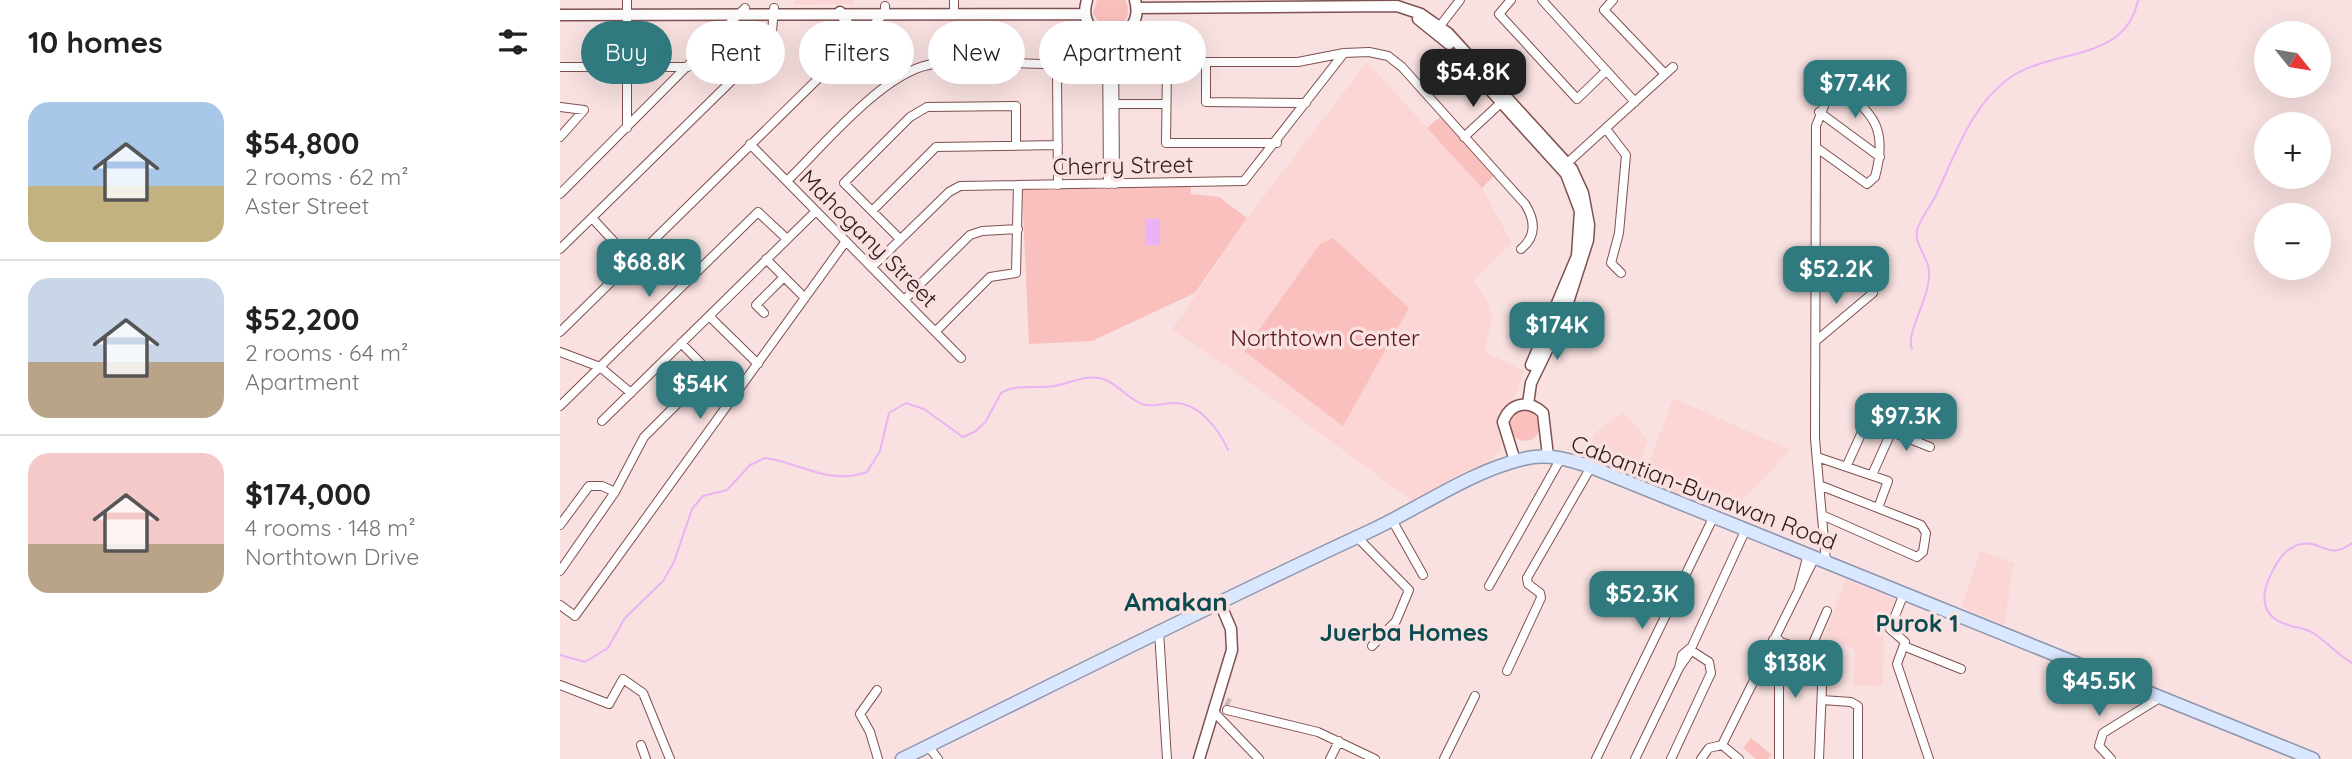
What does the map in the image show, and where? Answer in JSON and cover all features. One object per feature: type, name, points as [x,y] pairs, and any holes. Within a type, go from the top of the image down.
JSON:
[{"type":"main road","name":"Cabantian-Bunawan Road","points":[[902,759],[1479,475],[1515,461],[1555,457],[1591,467],[1714,516],[2313,759]]},
{"type":"street","points":[[1438,29],[1460,0]]},
{"type":"street","points":[[1511,0],[1499,14],[1577,99],[1606,71]]},
{"type":"street","points":[[1542,0],[1634,102]]},
{"type":"street","points":[[1613,0],[1604,10],[1665,74]]},
{"type":"street","points":[[560,8],[808,11],[1086,7]]},
{"type":"street","points":[[1136,7],[1396,12],[1438,29],[1564,166],[1577,196],[1580,238],[1577,256],[1528,382],[1524,404]]},
{"type":"street","points":[[560,16],[627,8]]},
{"type":"street","points":[[839,10],[846,21]]},
{"type":"street","points":[[874,21],[885,10]]},
{"type":"street","points":[[732,21],[742,11]]},
{"type":"street","points":[[560,249],[765,48],[772,32],[774,11]]},
{"type":"street","points":[[1206,62],[1316,60],[1344,53],[1379,53],[1395,61],[1531,212],[1532,236],[1521,249]]},
{"type":"street","name":"Cherry Street","points":[[872,267],[954,188],[1244,181],[1344,53]]},
{"type":"street","points":[[1316,60],[1328,74]]},
{"type":"street","points":[[787,181],[883,88],[906,72],[930,65],[1051,65],[1057,74],[1058,185]]},
{"type":"street","points":[[560,67],[581,67]]},
{"type":"street","points":[[1564,166],[1673,67]]},
{"type":"street","points":[[560,194],[686,68]]},
{"type":"street","points":[[627,84],[627,128]]},
{"type":"street","points":[[560,332],[811,84]]},
{"type":"street","points":[[1111,84],[1112,184]]},
{"type":"street","points":[[1166,84],[1166,143],[1276,143]]},
{"type":"street","points":[[1206,84],[1206,103],[1306,103]]},
{"type":"street","points":[[1779,759],[1779,628],[1816,558],[1822,515],[1817,457],[1817,148],[1819,112],[1830,91],[1837,86],[1874,120],[1882,144],[1875,177],[1867,184],[1817,148]]},
{"type":"street","points":[[1464,137],[1504,100]]},
{"type":"street","points":[[1111,104],[1165,104]]},
{"type":"street","points":[[900,239],[844,183],[910,117],[927,107],[1016,106],[1016,145]]},
{"type":"street","points":[[560,107],[584,110],[560,137]]},
{"type":"street","points":[[1819,112],[1880,157]]},
{"type":"street","points":[[1606,129],[1626,155],[1619,233],[1611,263],[1621,273]]},
{"type":"street","name":"Mahogany Street","points":[[750,144],[961,358]]},
{"type":"street","points":[[872,211],[936,147],[1058,145]]},
{"type":"street","points":[[935,332],[990,277],[1016,273],[1018,185]]},
{"type":"street","points":[[602,421],[816,211]]},
{"type":"street","points":[[560,406],[758,212],[787,239]]},
{"type":"street","points":[[592,218],[632,261]]},
{"type":"street","points":[[904,300],[970,235],[982,231],[1018,229]]},
{"type":"street","points":[[560,605],[575,616],[846,241]]},
{"type":"street","points":[[766,259],[805,298]]},
{"type":"street","points":[[764,313],[756,305],[784,276]]},
{"type":"street","points":[[1817,340],[1872,293]]},
{"type":"street","points":[[709,316],[758,364]]},
{"type":"street","points":[[681,343],[734,397]]},
{"type":"street","points":[[560,352],[600,367],[631,393]]},
{"type":"street","points":[[560,571],[615,492],[644,437],[709,372]]},
{"type":"street","points":[[1847,465],[1877,399],[1882,398],[1932,418]]},
{"type":"street","points":[[1489,586],[1555,457],[1545,418],[1540,410],[1524,404],[1507,413],[1503,422],[1515,461]]},
{"type":"street","points":[[1872,475],[1902,408]]},
{"type":"street","points":[[1892,432],[1930,447]]},
{"type":"street","points":[[1817,457],[1847,465],[1889,484],[1878,509]]},
{"type":"street","points":[[1507,671],[1541,598],[1540,593],[1528,584],[1527,578],[1591,467]]},
{"type":"street","points":[[1819,485],[1924,527],[1926,533],[1920,555],[1917,557],[1822,515]]},
{"type":"street","points":[[560,524],[589,486],[601,486],[615,492]]},
{"type":"street","points":[[1596,759],[1714,516]]},
{"type":"street","points":[[1392,520],[1423,575]]},
{"type":"street","points":[[1635,759],[1679,668],[1680,659],[1689,649],[1746,529]]},
{"type":"street","points":[[1357,537],[1409,590],[1396,621],[1372,646]]},
{"type":"street","points":[[1904,593],[1890,629],[1905,642],[1897,664],[1929,759]]},
{"type":"street","points":[[1199,759],[1222,706],[1233,639],[1220,603]]},
{"type":"street","points":[[1810,650],[1826,611]]},
{"type":"street","points":[[1159,631],[1167,759]]},
{"type":"street","points":[[1777,640],[1810,650],[1823,663],[1819,759]]},
{"type":"street","points":[[1701,759],[1709,748],[1722,745],[1777,640]]},
{"type":"street","points":[[1906,647],[1961,669]]},
{"type":"street","points":[[1671,759],[1711,673],[1709,662],[1689,649]]},
{"type":"street","points":[[560,685],[609,704],[623,679],[643,693],[670,759]]},
{"type":"street","points":[[877,690],[860,714],[870,732],[878,759]]},
{"type":"street","points":[[1444,759],[1475,696]]},
{"type":"street","points":[[2111,759],[2099,746],[2103,733],[2161,698]]},
{"type":"street","points":[[1822,700],[1851,702],[1858,706],[1858,759]]},
{"type":"street","points":[[1222,706],[1318,732],[1375,759]]},
{"type":"street","points":[[1222,706],[1259,759]]},
{"type":"street","points":[[1330,759],[1339,741]]},
{"type":"street","points":[[641,745],[646,759]]},
{"type":"street","points":[[1722,745],[1739,759]]},
{"type":"street","points":[[928,746],[938,759]]},
{"type":"shaded area","points":[[795,0],[854,0],[854,4],[795,5]]},
{"type":"shaded area","name":"Northtown Center","points":[[1367,62],[1482,188],[1512,243],[1474,281],[1488,302],[1492,316],[1485,352],[1524,371],[1517,393],[1500,416],[1501,449],[1488,463],[1415,503],[1264,392],[1172,330],[1247,218]]},
{"type":"shaded area","points":[[1145,219],[1160,219],[1160,245],[1145,245]]},
{"type":"shaded area","points":[[1673,398],[1790,450],[1729,515],[1643,480]]},
{"type":"shaded area","points":[[1624,413],[1648,440],[1636,471],[1589,448],[1596,432]]},
{"type":"shaded area","points":[[1981,551],[2014,563],[2004,625],[1961,607]]},
{"type":"shaded area","points":[[1846,579],[1897,600],[1884,632],[1883,686],[1853,685],[1855,650],[1825,634]]},
{"type":"green space","points":[[1097,0],[1125,0],[1127,4],[1125,21],[1098,21],[1093,13]]},
{"type":"green space","points":[[1440,117],[1494,176],[1482,188],[1427,128]]},
{"type":"green space","points":[[1191,186],[1191,194],[1219,197],[1247,218],[1195,293],[1092,341],[1029,344],[1022,189]]},
{"type":"green space","name":"Northtown Center","points":[[1333,238],[1409,308],[1343,426],[1244,351],[1320,244]]},
{"type":"green space","points":[[1525,411],[1536,415],[1540,426],[1536,437],[1525,441],[1514,437],[1510,426],[1514,415]]},
{"type":"green space","points":[[1751,738],[1772,755],[1768,759],[1756,759],[1743,748]]},
{"type":"waterway","points":[[1912,349],[1912,333],[1929,281],[1926,260],[1917,241],[1917,230],[1973,118],[1983,103],[2008,79],[2045,62],[2103,45],[2118,35],[2130,20],[2138,0]]},
{"type":"waterway","points":[[560,655],[585,662],[608,648],[625,618],[663,581],[674,562],[692,509],[703,496],[727,490],[750,465],[765,458],[827,475],[853,476],[867,472],[880,451],[889,413],[906,403],[924,409],[963,437],[976,431],[986,421],[1001,393],[1007,390],[1054,386],[1086,378],[1099,378],[1142,404],[1174,403],[1192,407],[1214,426],[1228,450]]},
{"type":"waterway","points":[[2352,543],[2337,550],[2308,544],[2291,548],[2274,569],[2267,582],[2264,598],[2272,617],[2310,631],[2352,663]]},
{"type":"tunnel","points":[[1226,701],[1230,703]]},
{"type":"district","name":"Amakan","points":[[1176,601]]},
{"type":"district","name":"Purok 1","points":[[1917,623]]},
{"type":"district","name":"Juerba Homes","points":[[1404,632]]}]
